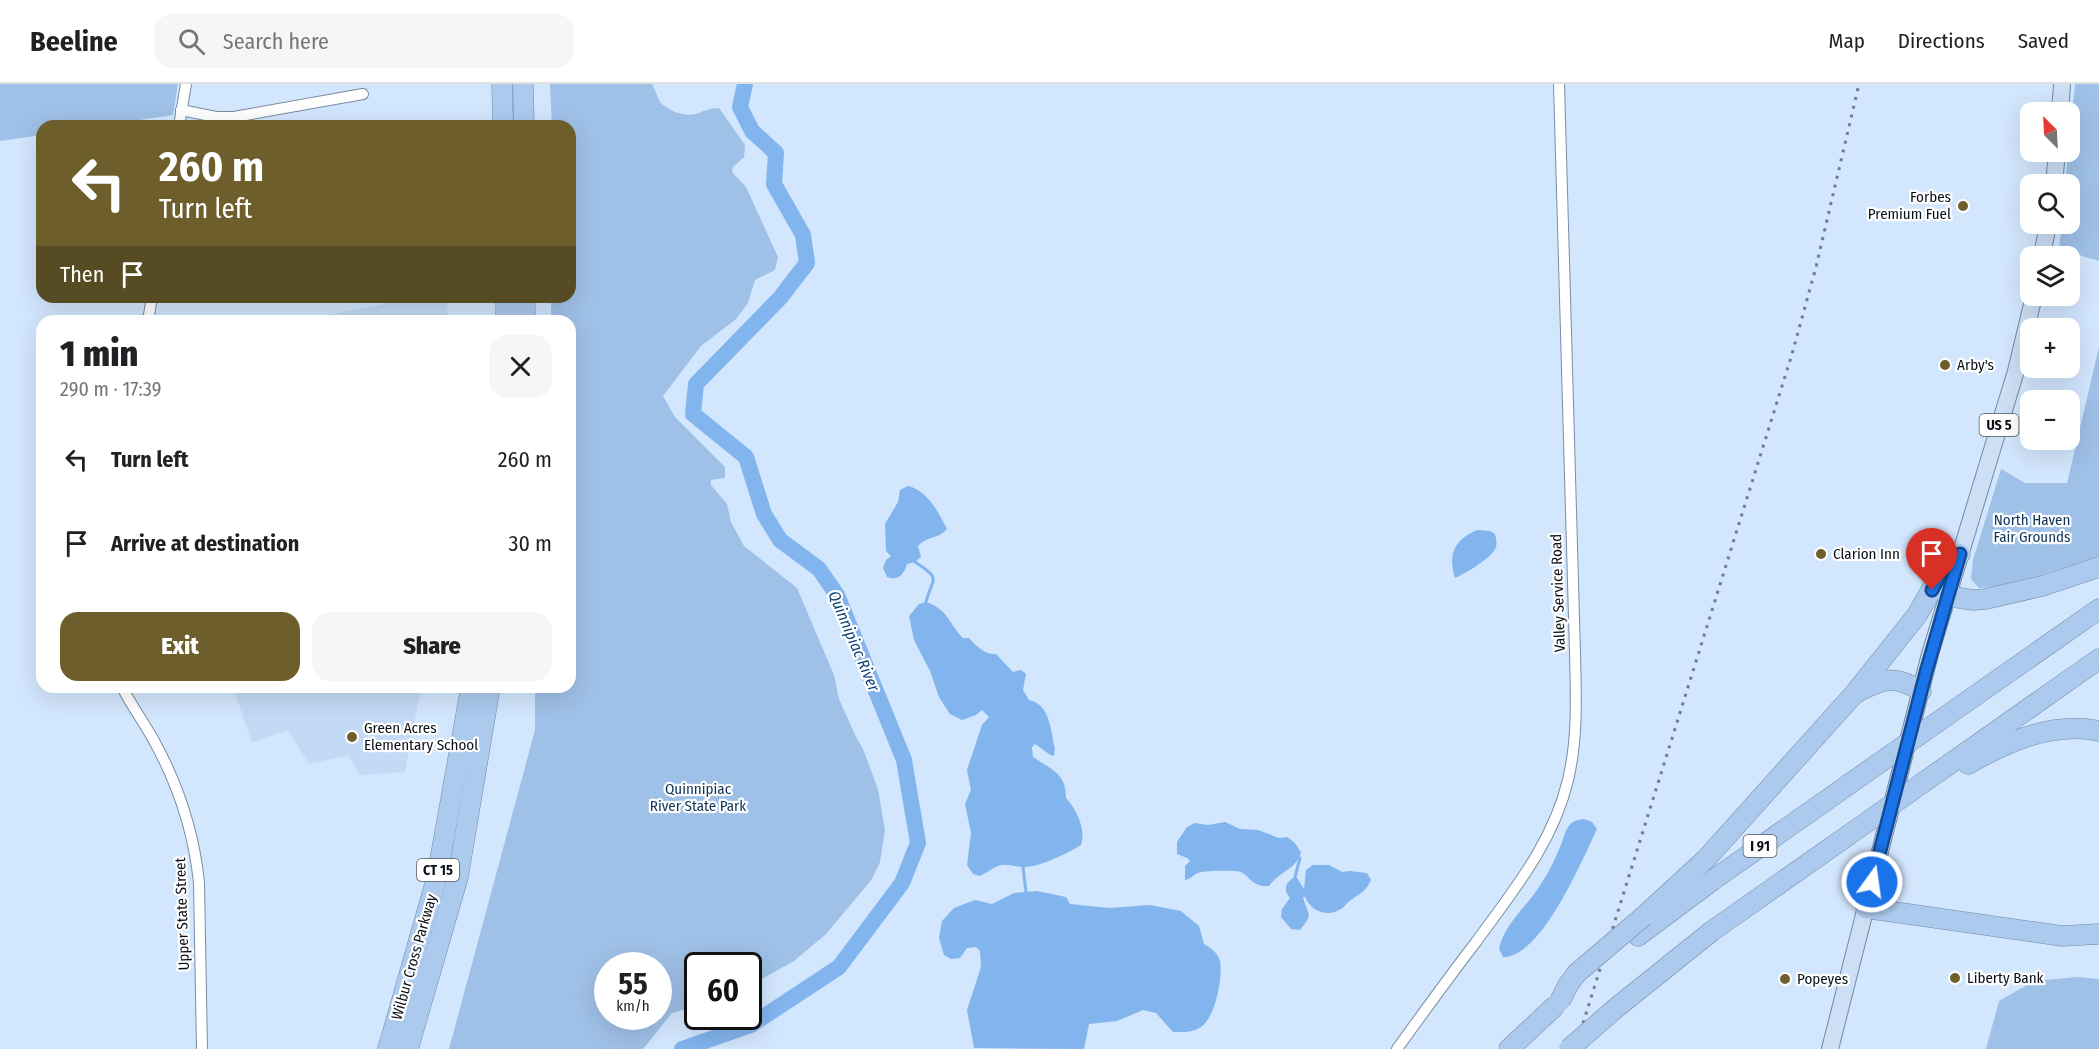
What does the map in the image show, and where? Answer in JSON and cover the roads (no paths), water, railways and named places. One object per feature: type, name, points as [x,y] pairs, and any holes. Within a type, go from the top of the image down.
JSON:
[{"type":"highway","points":[[502,84],[503,120]]},
{"type":"highway","points":[[523,84],[524,120]]},
{"type":"highway","points":[[1557,1004],[1577,974],[1706,859],[1854,693],[1917,615],[1944,567],[1960,554]]},
{"type":"highway","points":[[1947,596],[1973,600],[1986,599],[2042,586],[2099,567]]},
{"type":"highway","name":"I 91","points":[[1509,1049],[1557,1004],[1638,936],[1713,880],[2099,609]]},
{"type":"highway","points":[[1569,1049],[1712,931],[2099,659]]},
{"type":"highway","points":[[1854,693],[1875,682],[1890,679],[1904,681],[1921,691]]},
{"type":"highway","name":"Wilbur Cross Parkway","points":[[388,1049],[437,877],[470,693]]},
{"type":"highway","name":"Wilbur Cross Parkway","points":[[408,1049],[458,877],[489,693]]},
{"type":"highway","points":[[1918,786],[1948,776],[1998,748],[2027,737],[2067,729],[2099,731]]},
{"type":"highway","points":[[1867,902],[2065,924],[2088,924],[2099,921]]},
{"type":"highway","points":[[1867,902],[2055,935],[2099,934]]},
{"type":"main road","points":[[2061,102],[2062,84]]},
{"type":"main road","name":"US 5","points":[[1830,1049],[1921,691],[1947,596],[2016,371],[2032,306]]},
{"type":"street","points":[[180,120],[186,84]]},
{"type":"street","name":"Valley Service Road","points":[[1397,1049],[1533,862],[1555,821],[1571,765],[1576,722],[1575,653],[1559,84]]},
{"type":"street","points":[[181,110],[216,117],[234,117],[363,94]]},
{"type":"street","name":"Upper State Street","points":[[126,693],[154,740],[177,786],[196,857],[200,883],[202,1049]]},
{"type":"waterway","name":"Quinnipiac River","points":[[682,1049],[751,1025],[839,967],[902,883],[918,843],[904,760],[837,595],[819,569],[780,540],[764,514],[746,457],[693,414],[696,384],[780,298],[807,263],[803,235],[774,184],[776,153],[752,131],[740,107],[745,84]]},
{"type":"waterway","points":[[915,562],[929,572],[933,579],[926,602]]},
{"type":"waterway","points":[[1295,877],[1300,858]]},
{"type":"waterway","points":[[1023,867],[1026,892]]},
{"type":"railway","points":[[1575,1049],[1792,354],[1816,267],[1859,84]]},
{"type":"place","name":"Forbes Premium Fuel","points":[[1963,206]]},
{"type":"place","name":"Arby's","points":[[1945,365]]},
{"type":"place","name":"Clarion Inn","points":[[1821,554]]},
{"type":"place","name":"Green Acres Elementary School","points":[[352,737]]},
{"type":"place","name":"Liberty Bank","points":[[1955,978]]},
{"type":"place","name":"Popeyes","points":[[1785,979]]},
{"type":"park label","name":"North Haven Fair Grounds","points":[[2032,528]]},
{"type":"park label","name":"Quinnipiac River State Park","points":[[698,798]]}]
